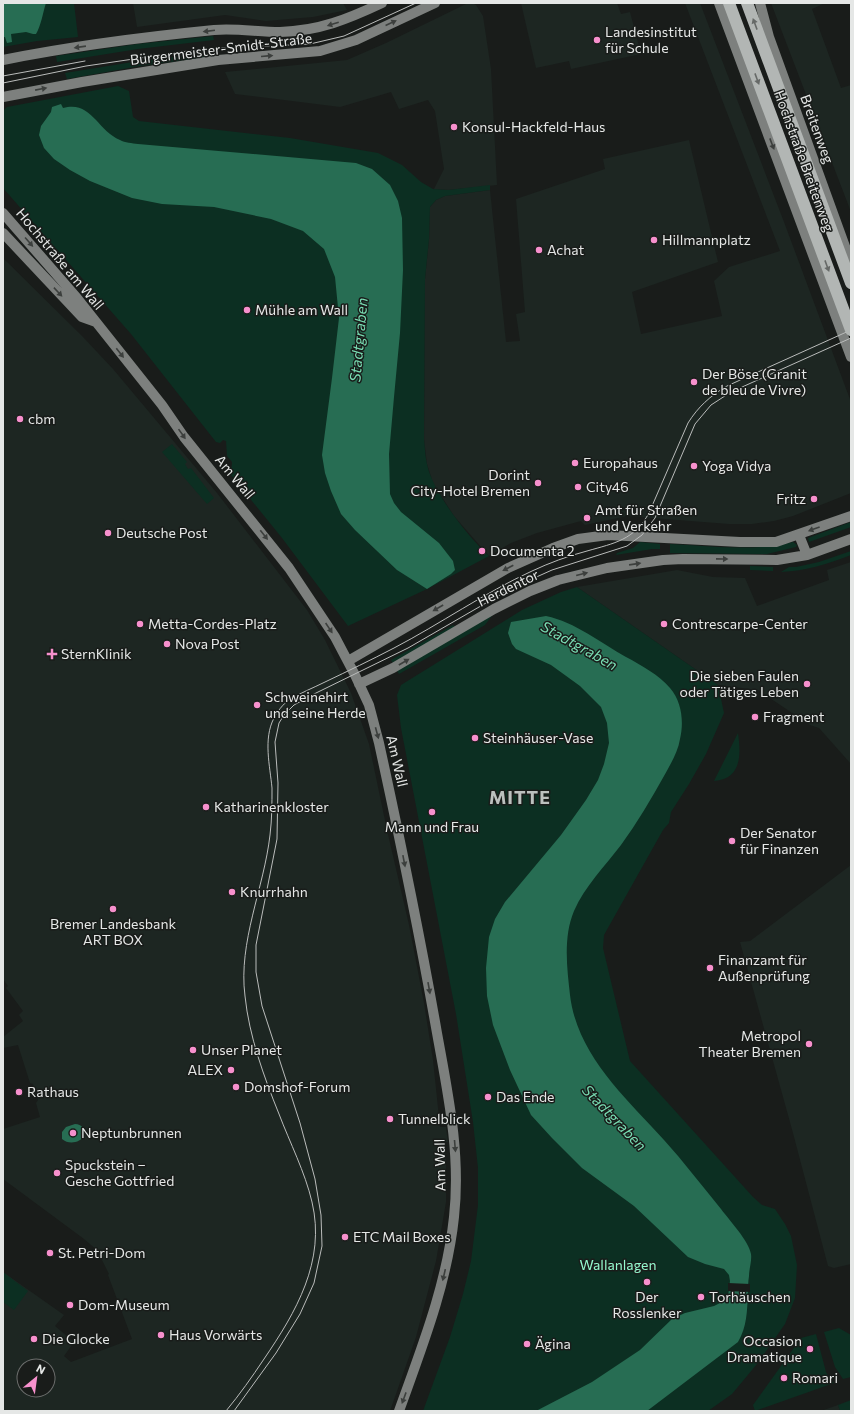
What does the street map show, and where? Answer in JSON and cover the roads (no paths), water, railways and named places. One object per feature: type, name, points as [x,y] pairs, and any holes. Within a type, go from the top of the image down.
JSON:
[{"type":"highway","name":"Hochstraße Breitenweg","points":[[729,3],[851,330]]},
{"type":"highway","name":"Hochstraße Breitenweg","points":[[747,3],[851,283]]},
{"type":"main road","name":"Bürgermeister-Smidt-Straße","points":[[3,60],[129,40],[216,30],[280,32],[305,30],[329,25],[352,17],[382,3]]},
{"type":"main road","name":"Bürgermeister-Smidt-Straße","points":[[3,97],[82,82],[218,60],[320,51],[356,40],[435,3]]},
{"type":"main road","points":[[719,3],[851,356]]},
{"type":"main road","name":"Breitenweg","points":[[760,3],[769,37],[851,263]]},
{"type":"main road","points":[[737,51],[754,55],[763,52],[767,46],[769,37]]},
{"type":"main road","name":"Hochstraße am Wall","points":[[3,213],[96,322]]},
{"type":"main road","name":"Am Wall","points":[[3,233],[82,317],[96,322],[162,405],[188,442],[289,568],[335,637],[369,705],[396,820],[428,980],[450,1107],[457,1163],[454,1216],[445,1274],[428,1332],[399,1411]]},
{"type":"main road","name":"Herdentor","points":[[348,661],[508,568],[553,548],[578,539],[608,535],[740,542],[776,542],[851,516]]},
{"type":"main road","points":[[799,534],[807,555]]},
{"type":"main road","name":"Herdentor","points":[[359,684],[393,668],[494,609],[545,584],[607,568],[649,562],[683,559],[777,560],[807,555],[851,539]]},
{"type":"water","points":[[3,3],[46,3],[41,23],[36,34],[26,32],[11,34],[12,42],[7,43],[5,37],[3,37]]},
{"type":"water","name":"Stadtgraben","points":[[61,104],[63,108],[80,108],[87,112],[105,130],[126,142],[356,163],[372,169],[390,185],[398,201],[402,218],[403,270],[400,333],[389,454],[390,494],[394,503],[401,512],[439,543],[453,561],[455,570],[451,574],[427,589],[397,570],[355,530],[341,514],[331,491],[325,473],[322,455],[339,318],[335,277],[324,249],[303,231],[271,219],[214,207],[162,204],[132,198],[90,181],[70,170],[54,159],[44,148],[39,135],[41,126],[51,112],[52,107]]},
{"type":"water","name":"Stadtgraben","points":[[546,616],[577,628],[650,671],[670,688],[677,699],[682,719],[678,749],[633,828],[589,885],[574,911],[568,931],[567,942],[570,995],[574,1017],[582,1037],[605,1074],[693,1174],[747,1243],[751,1254],[746,1319],[738,1342],[647,1411],[536,1411],[592,1382],[640,1350],[672,1319],[685,1313],[714,1306],[724,1301],[728,1297],[730,1281],[729,1275],[724,1269],[705,1264],[688,1257],[634,1206],[582,1168],[552,1138],[531,1115],[510,1070],[493,1025],[487,996],[486,968],[489,937],[495,919],[505,902],[561,835],[586,800],[598,780],[609,743],[607,723],[601,707],[580,686],[551,665],[516,649],[512,644],[508,633],[511,622]]},
{"type":"water","name":"Neptunbrunnen","points":[[75,1124],[80,1125],[84,1129],[85,1135],[83,1138],[74,1142],[68,1142],[62,1139],[62,1132],[66,1127]]},
{"type":"tram line","points":[[3,83],[86,66],[188,51],[310,44],[344,36],[416,3]]},
{"type":"tram line","points":[[3,76],[85,61]]},
{"type":"tram line","points":[[226,1411],[255,1372],[287,1323],[305,1285],[315,1245],[315,1224],[309,1191],[263,1071],[250,1026],[245,996],[244,976],[248,935],[263,875],[271,829],[272,788],[268,744],[271,726],[275,716],[280,708],[293,697],[394,648],[514,580],[552,562],[615,543],[630,535],[637,529],[649,513],[688,423],[705,402],[727,386],[851,330]]},
{"type":"tram line","points":[[234,1411],[276,1353],[300,1314],[314,1283],[322,1246],[321,1215],[315,1179],[300,1123],[262,1006],[256,972],[256,945],[277,839],[278,783],[275,742],[279,723],[284,715],[294,705],[408,648],[512,588],[552,570],[627,546],[642,535],[655,518],[695,424],[711,405],[731,392],[851,338]]},
{"type":"place","name":"Landesinstitut für Schule","points":[[597,40]]},
{"type":"place","name":"Konsul-Hackfeld-Haus","points":[[454,127]]},
{"type":"place","name":"Hillmannplatz","points":[[654,240]]},
{"type":"place","name":"Achat","points":[[539,250]]},
{"type":"place","name":"Mühle am Wall","points":[[247,310]]},
{"type":"place","name":"Der Böse (Granit de bleu de Vivre)","points":[[694,382]]},
{"type":"place","name":"cbm","points":[[20,419]]},
{"type":"place","name":"Europahaus","points":[[575,463]]},
{"type":"place","name":"Yoga Vidya","points":[[694,466]]},
{"type":"place","name":"Dorint City-Hotel Bremen","points":[[538,483]]},
{"type":"place","name":"City46","points":[[578,487]]},
{"type":"place","name":"Fritz","points":[[814,499]]},
{"type":"place","name":"Amt für Straßen und Verkehr","points":[[587,518]]},
{"type":"place","name":"Deutsche Post","points":[[108,533]]},
{"type":"place","name":"Documenta 2","points":[[482,551]]},
{"type":"place","name":"Metta-Cordes-Platz","points":[[140,624]]},
{"type":"place","name":"Contrescarpe-Center","points":[[664,624]]},
{"type":"place","name":"Nova Post","points":[[167,644]]},
{"type":"place","name":"SternKlinik","points":[[52,654]]},
{"type":"place","name":"Die sieben Faulen oder Tätiges Leben","points":[[807,684]]},
{"type":"place","name":"Schweinehirt und seine Herde","points":[[257,705]]},
{"type":"place","name":"Fragment","points":[[755,717]]},
{"type":"place","name":"Steinhäuser-Vase","points":[[475,738]]},
{"type":"place","name":"Katharinenkloster","points":[[206,807]]},
{"type":"place","name":"Mann und Frau","points":[[432,812]]},
{"type":"place","name":"Der Senator für Finanzen","points":[[732,841]]},
{"type":"place","name":"Knurrhahn","points":[[232,892]]},
{"type":"place","name":"Bremer Landesbank ART BOX","points":[[113,909]]},
{"type":"place","name":"Finanzamt für Außenprüfung","points":[[710,968]]},
{"type":"place","name":"Metropol Theater Bremen","points":[[809,1044]]},
{"type":"place","name":"Unser Planet","points":[[193,1050]]},
{"type":"place","name":"ALEX","points":[[231,1070]]},
{"type":"place","name":"Domshof-Forum","points":[[236,1087]]},
{"type":"place","name":"Rathaus","points":[[19,1092]]},
{"type":"place","name":"Das Ende","points":[[488,1097]]},
{"type":"place","name":"Tunnelblick","points":[[390,1119]]},
{"type":"place","name":"Neptunbrunnen","points":[[73,1133]]},
{"type":"place","name":"Spuckstein – Gesche Gottfried","points":[[57,1173]]},
{"type":"place","name":"ETC Mail Boxes","points":[[345,1237]]},
{"type":"place","name":"St. Petri-Dom","points":[[50,1253]]},
{"type":"place","name":"Der Rosslenker","points":[[647,1282]]},
{"type":"place","name":"Torhäuschen","points":[[701,1297]]},
{"type":"place","name":"Dom-Museum","points":[[70,1305]]},
{"type":"place","name":"Haus Vorwärts","points":[[161,1335]]},
{"type":"place","name":"Die Glocke","points":[[34,1339]]},
{"type":"place","name":"Ägina","points":[[527,1344]]},
{"type":"place","name":"Occasion Dramatique","points":[[810,1349]]},
{"type":"place","name":"Romari","points":[[784,1378]]},
{"type":"district","name":"MITTE","points":[[520,798]]},
{"type":"park label","name":"Wallanlagen","points":[[618,1265]]}]
